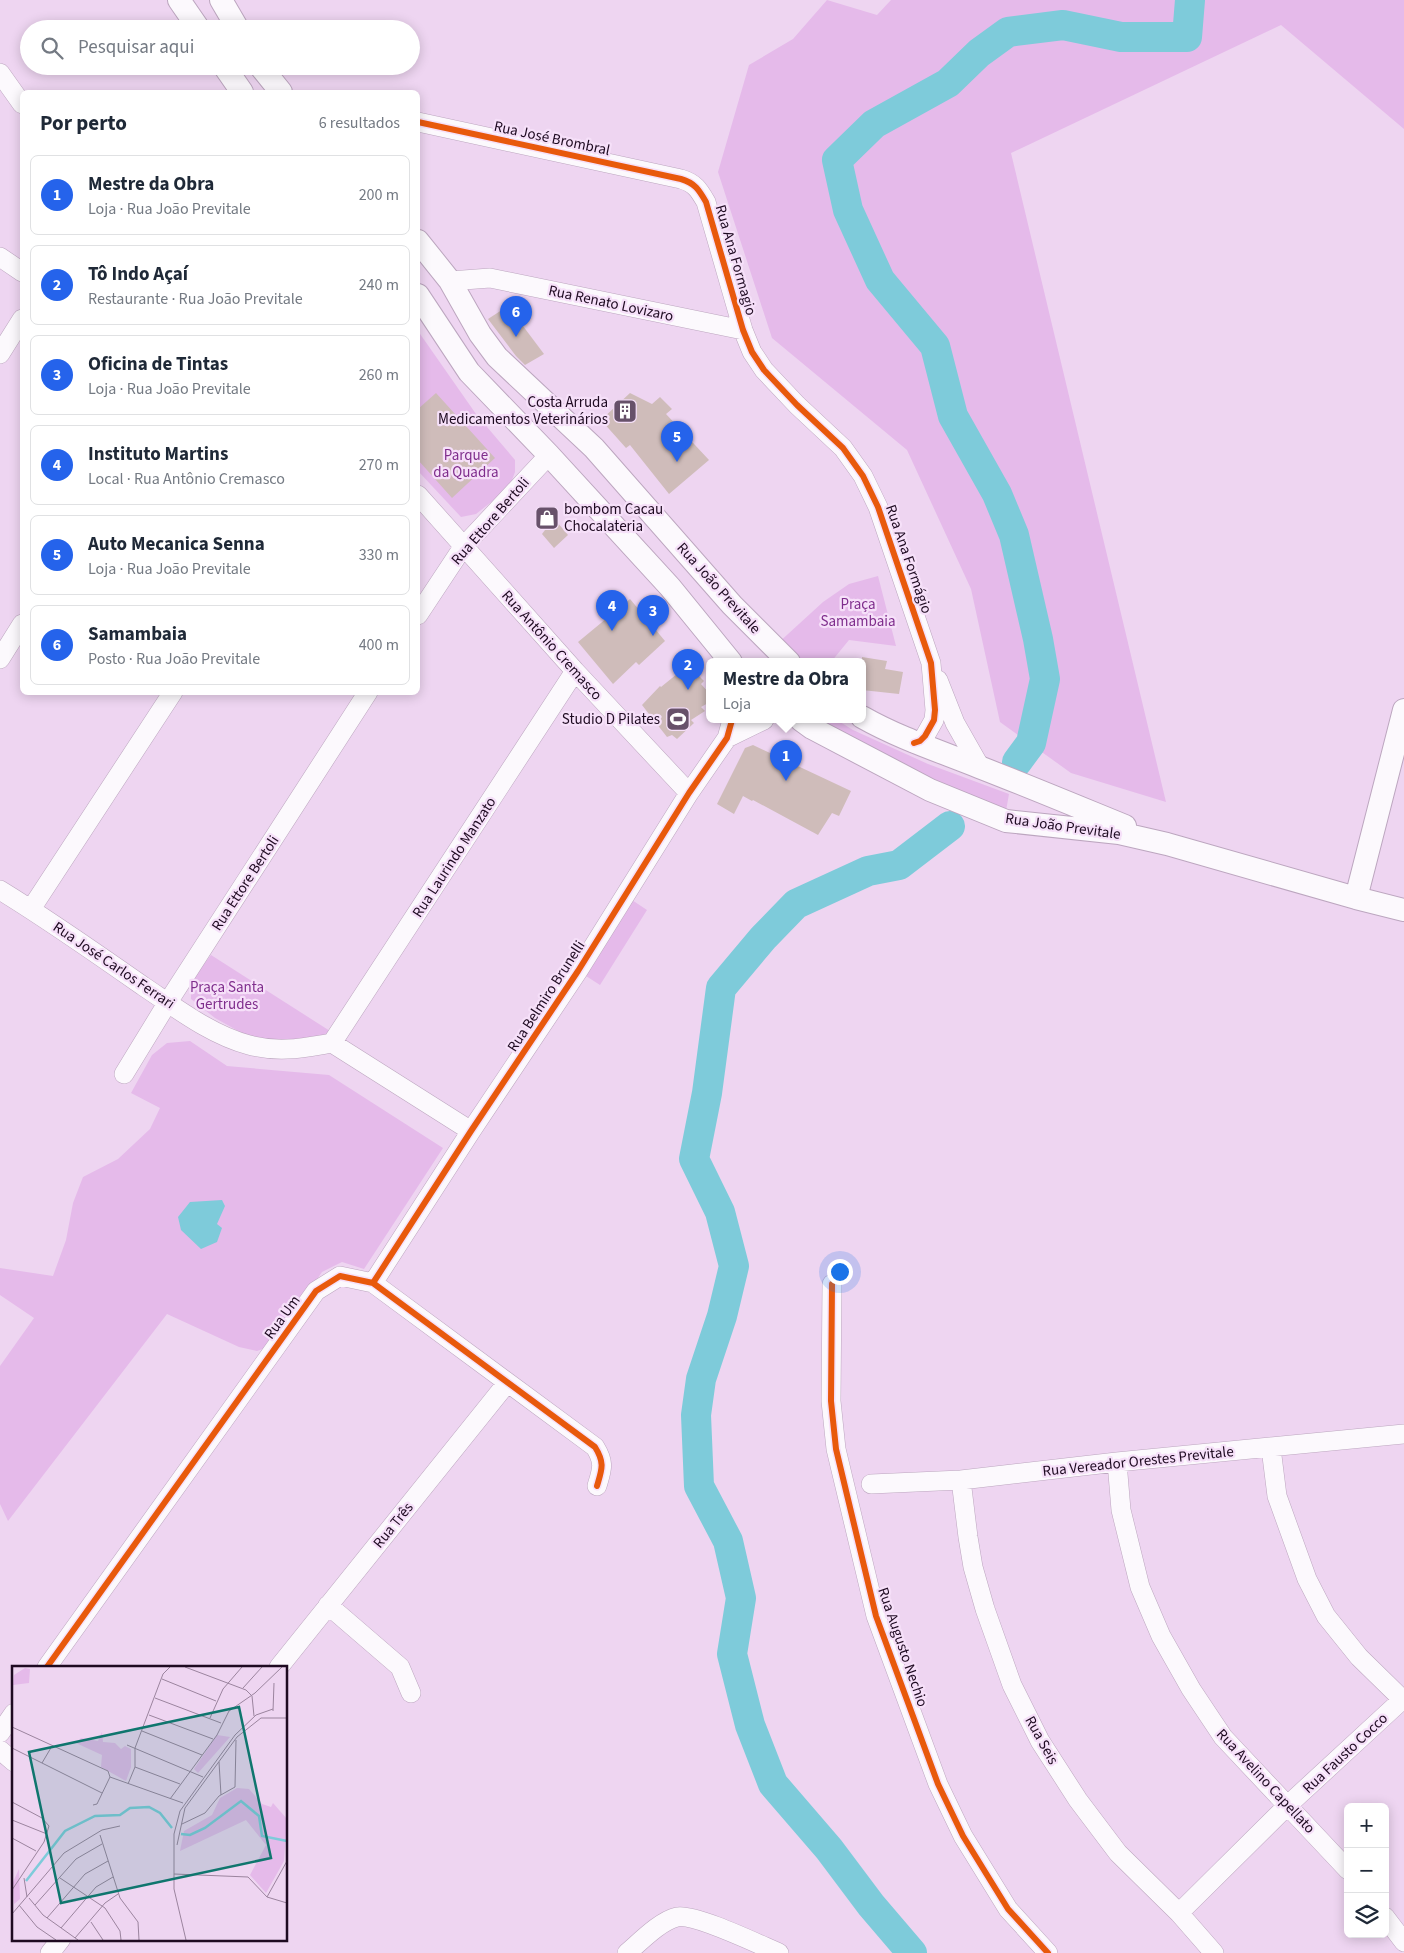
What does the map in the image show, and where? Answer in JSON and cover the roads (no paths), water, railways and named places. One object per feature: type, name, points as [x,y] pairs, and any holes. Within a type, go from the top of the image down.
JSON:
[{"type":"main road","points":[[179,0],[193,20]]},
{"type":"main road","points":[[221,0],[233,20]]},
{"type":"main road","points":[[230,75],[241,90]]},
{"type":"main road","points":[[268,75],[280,90]]},
{"type":"main road","name":"Rua João Previtale","points":[[420,244],[450,281],[480,334],[497,357],[594,448],[732,605],[785,658]]},
{"type":"main road","points":[[420,298],[469,372],[549,455],[670,587],[728,658]]},
{"type":"main road","points":[[1356,898],[1404,710]]},
{"type":"main road","name":"Rua João Previtale","points":[[866,719],[880,728],[1054,796],[1167,844]]},
{"type":"main road","name":"Rua João Previtale","points":[[806,723],[819,732],[930,790],[1006,821],[1119,833],[1167,844],[1404,910]]},
{"type":"main road","points":[[1006,821],[1019,818],[1026,809],[1025,786]]},
{"type":"street","points":[[0,73],[20,101]]},
{"type":"street","name":"Rua José Brombral","points":[[420,122],[681,179]]},
{"type":"street","name":"Rua Ana Formagio","points":[[681,179],[692,182],[699,188],[706,202],[743,330]]},
{"type":"street","points":[[0,257],[20,271]]},
{"type":"street","name":"Rua Renato Lovizaro","points":[[450,281],[490,278],[743,330]]},
{"type":"street","points":[[0,354],[20,322]]},
{"type":"street","name":"Rua Ana Formágio","points":[[743,330],[752,352],[764,370],[843,448],[863,476],[878,508],[931,663],[935,710],[934,720],[925,736],[920,741],[914,742]]},
{"type":"street","name":"Rua Ettore Bertoli","points":[[420,612],[463,547],[549,455]]},
{"type":"street","name":"Rua Antônio Cremasco","points":[[420,497],[575,671],[689,793]]},
{"type":"street","points":[[0,659],[20,627]]},
{"type":"street","points":[[931,663],[955,723],[980,768]]},
{"type":"street","name":"Rua Laurindo Manzato","points":[[332,1043],[575,671]]},
{"type":"street","points":[[30,909],[170,695]]},
{"type":"street","name":"Rua Ettore Bertoli","points":[[124,1074],[168,1002],[366,695]]},
{"type":"street","name":"Rua Belmiro Brunelli","points":[[373,1283],[471,1130],[578,971],[689,793],[727,738],[731,723]]},
{"type":"street","name":"Rua Belmiro Brunelli","points":[[727,738],[758,723]]},
{"type":"street","name":"Rua José Carlos Ferrari","points":[[0,890],[221,1035],[250,1046],[286,1051],[332,1043]]},
{"type":"street","points":[[332,1043],[471,1130]]},
{"type":"street","name":"Rua Um","points":[[48,1666],[316,1291],[340,1276],[373,1283],[595,1447],[601,1456],[602,1466],[597,1486]]},
{"type":"street","name":"Rua Augusto Nechio","points":[[832,1284],[831,1401],[836,1449],[876,1616],[938,1784],[963,1836],[1008,1909],[1048,1953]]},
{"type":"street","name":"Rua Três","points":[[280,1666],[507,1383]]},
{"type":"street","name":"Rua Vereador Orestes Previtale","points":[[872,1484],[961,1480],[1117,1462],[1404,1434]]},
{"type":"street","points":[[1271,1448],[1277,1496],[1307,1579],[1326,1616],[1359,1657],[1404,1699]]},
{"type":"street","name":"Rua Avelino Capellato","points":[[1117,1462],[1121,1510],[1140,1587],[1162,1636],[1191,1689],[1223,1737],[1344,1866]]},
{"type":"street","name":"Rua Seis","points":[[961,1480],[973,1567],[985,1609],[1012,1685],[1040,1741],[1078,1800],[1118,1853],[1179,1913],[1214,1953]]},
{"type":"street","points":[[328,1606],[400,1667],[411,1693]]},
{"type":"street","name":"Rua Fausto Cocco","points":[[1179,1913],[1288,1805],[1404,1699]]},
{"type":"street","points":[[0,1733],[12,1716]]},
{"type":"street","points":[[0,1750],[12,1760]]},
{"type":"street","points":[[627,1953],[658,1927],[678,1916],[698,1920],[769,1951]]},
{"type":"street","points":[[1389,1922],[1404,1942]]},
{"type":"street","points":[[50,1953],[60,1940]]},
{"type":"water","points":[[222,1200],[225,1206],[217,1224],[222,1228],[217,1242],[201,1249],[181,1230],[178,1217],[190,1202]]},
{"type":"waterway","points":[[1017,762],[1031,743],[1045,679],[1038,639],[1014,535],[997,494],[953,416],[935,346],[880,280],[848,210],[837,160],[874,124],[948,83],[979,53],[1008,32],[1063,25],[1121,37],[1187,37],[1190,0]]},
{"type":"waterway","points":[[912,1953],[871,1905],[829,1849],[773,1784],[750,1725],[732,1654],[741,1598],[728,1541],[699,1486],[696,1415],[701,1379],[722,1316],[734,1266],[720,1212],[694,1159],[707,1093],[721,988],[763,938],[796,904],[868,871],[899,865],[950,826]]},
{"type":"place","name":"Samambaia","points":[[516,337]]},
{"type":"place","name":"Costa Arruda Medicamentos Veterinários","points":[[625,411]]},
{"type":"place","name":"Auto Mecanica Senna","points":[[677,462]]},
{"type":"place","name":"bombom Cacau Chocalateria","points":[[547,518]]},
{"type":"place","name":"Instituto Martins","points":[[612,631]]},
{"type":"place","name":"Oficina de Tintas","points":[[653,636]]},
{"type":"place","name":"Tô Indo Açaí","points":[[688,690]]},
{"type":"place","name":"Studio D Pilates","points":[[678,719]]},
{"type":"place","name":"Mestre da Obra","points":[[786,781]]},
{"type":"park label","name":"Parque da Quadra","points":[[466,464]]},
{"type":"park label","name":"Praça Samambaia","points":[[858,612]]},
{"type":"park label","name":"Praça Santa Gertrudes","points":[[227,996]]}]
